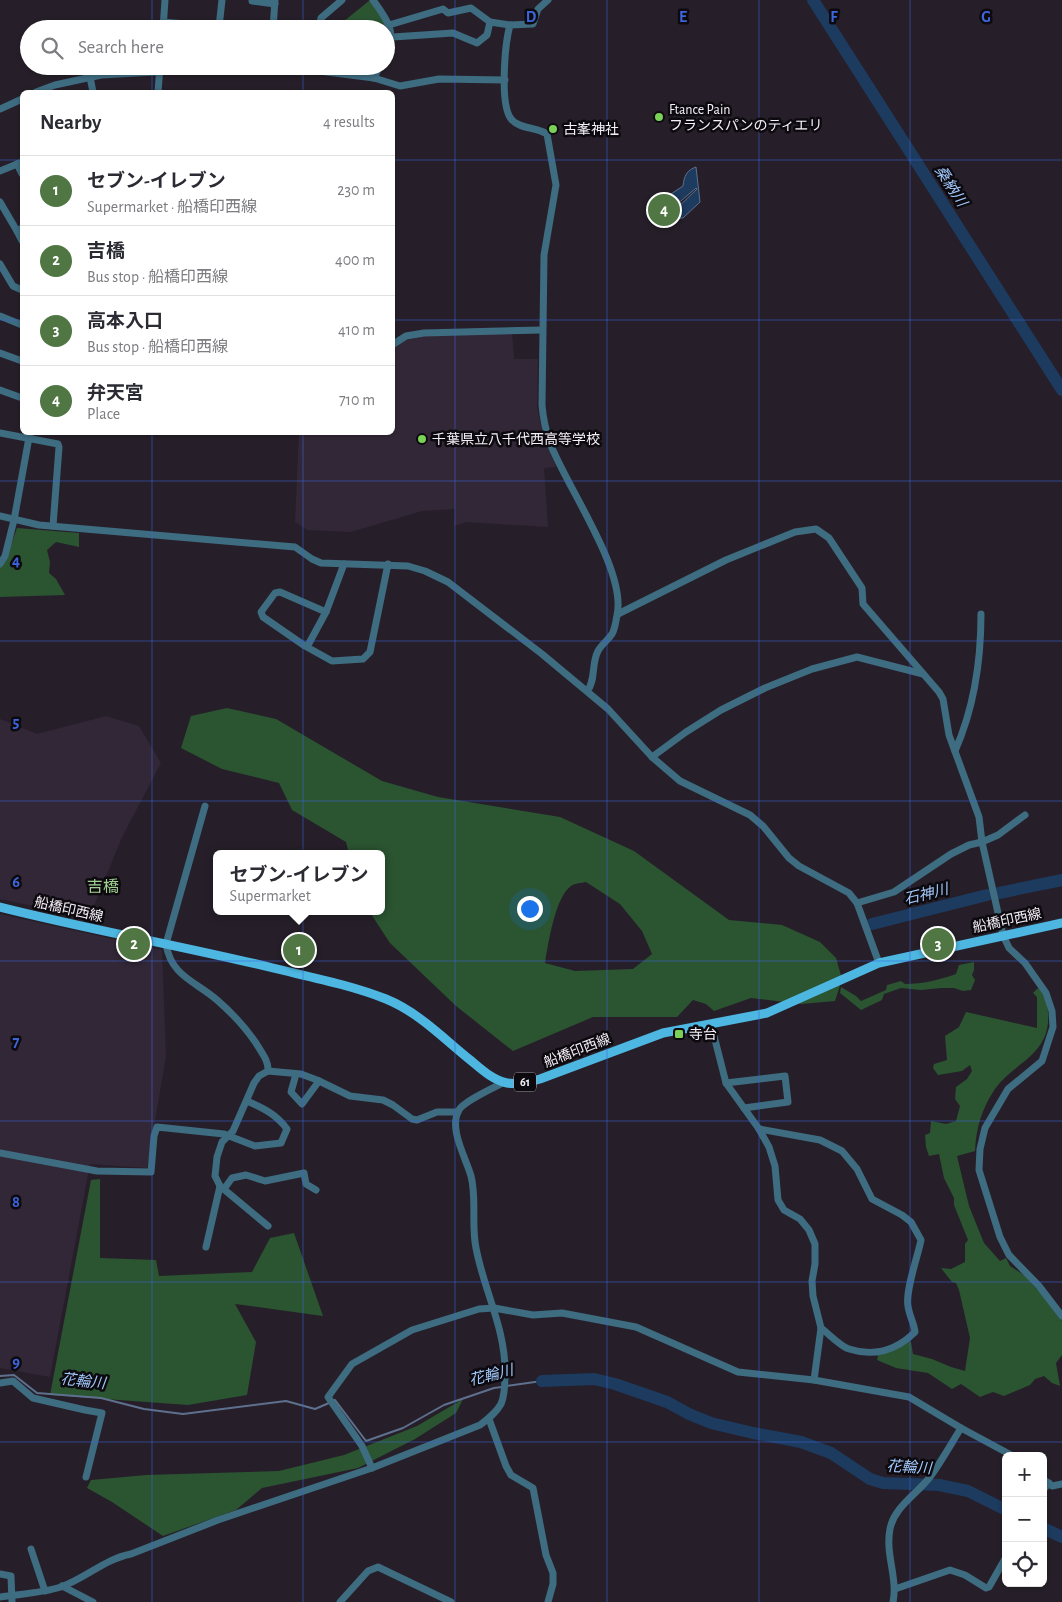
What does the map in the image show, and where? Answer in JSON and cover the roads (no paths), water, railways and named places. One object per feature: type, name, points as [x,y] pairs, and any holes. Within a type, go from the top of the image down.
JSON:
[{"type":"main road","name":"船橋印西線","points":[[0,907],[324,980],[385,998],[418,1017],[490,1076],[504,1082],[527,1082],[540,1079],[648,1037],[676,1030],[767,1014],[878,963],[1062,923]]},
{"type":"street","points":[[163,20],[165,0]]},
{"type":"street","points":[[220,20],[222,0]]},
{"type":"street","points":[[252,0],[275,2],[274,20]]},
{"type":"street","points":[[320,20],[342,0]]},
{"type":"street","points":[[373,0],[386,20]]},
{"type":"street","points":[[395,23],[443,9],[448,13],[471,8],[490,22],[510,25],[533,24],[538,9],[548,0]]},
{"type":"street","points":[[395,36],[453,33],[477,43],[486,36],[490,22]]},
{"type":"street","points":[[510,25],[504,60],[506,112],[516,123],[542,130],[547,134],[554,176],[555,196],[544,255],[542,328],[542,405],[544,419],[550,443],[602,547],[616,586],[618,614],[613,633],[598,650],[591,687],[587,691]]},
{"type":"street","points":[[41,90],[90,77],[108,75]]},
{"type":"street","points":[[158,90],[159,75]]},
{"type":"street","points":[[357,75],[400,86],[439,79],[505,80]]},
{"type":"street","points":[[90,77],[93,90]]},
{"type":"street","points":[[0,109],[20,100]]},
{"type":"street","points":[[0,171],[20,163]]},
{"type":"street","points":[[0,202],[20,229]]},
{"type":"street","points":[[0,264],[13,286],[20,289]]},
{"type":"street","points":[[0,316],[20,324]]},
{"type":"street","points":[[395,343],[406,336],[424,333],[542,328]]},
{"type":"street","points":[[0,353],[20,360]]},
{"type":"street","points":[[0,390],[20,397]]},
{"type":"street","points":[[0,432],[20,434]]},
{"type":"street","points":[[0,564],[5,556],[14,520],[30,435],[55,442],[59,447],[53,526]]},
{"type":"street","points":[[0,516],[53,526],[295,547],[312,560],[321,563],[408,566],[425,571],[448,582],[587,691],[625,726],[652,757],[680,781],[750,816],[764,826],[789,858],[799,866],[849,893],[857,903],[878,963]]},
{"type":"street","points":[[618,614],[726,560],[795,532],[816,529],[829,538],[862,588],[863,604],[943,699],[948,730],[979,817],[982,842],[1003,935],[1009,948],[1025,963],[1046,993],[1052,1011],[1053,1027],[1042,1061],[1008,1089],[985,1128],[980,1149],[979,1170],[1000,1237],[1009,1255],[1039,1286],[1062,1316]]},
{"type":"street","points":[[307,647],[326,612],[344,564]]},
{"type":"street","points":[[326,612],[280,592],[274,593],[262,612],[262,617],[332,661],[363,659],[370,652],[388,564]]},
{"type":"street","points":[[955,751],[970,711],[980,646],[981,614]]},
{"type":"street","points":[[652,757],[686,732],[721,710],[765,688],[812,670],[857,657],[923,674]]},
{"type":"street","points":[[205,806],[166,944],[168,956],[173,965],[187,979],[199,985],[236,1019],[263,1054],[268,1071]]},
{"type":"street","points":[[857,903],[894,892],[951,854],[969,845],[998,835],[1025,815]]},
{"type":"street","points":[[711,1024],[726,1083],[769,1147],[774,1166],[778,1200],[784,1210],[800,1219],[809,1230],[815,1244],[815,1264],[812,1281],[813,1296],[821,1328],[814,1380]]},
{"type":"street","points":[[268,1226],[222,1188],[215,1176],[217,1158],[222,1142],[233,1131],[254,1083],[259,1076],[268,1071],[296,1074],[319,1081],[350,1096],[383,1100],[412,1119],[417,1120],[437,1112],[458,1112]]},
{"type":"street","points":[[296,1074],[291,1092],[302,1104],[319,1081]]},
{"type":"street","points":[[726,1083],[785,1076],[788,1102],[744,1108]]},
{"type":"street","points":[[0,1597],[12,1599],[62,1586],[117,1556],[131,1554],[218,1520],[372,1468],[480,1426],[489,1419],[501,1403],[505,1383],[506,1360],[502,1335],[475,1244],[472,1184],[456,1127],[458,1112],[466,1102],[504,1082]]},
{"type":"street","points":[[0,1154],[96,1171],[151,1172],[154,1136],[157,1127],[228,1135],[254,1146],[281,1143],[287,1129],[281,1121],[272,1113],[247,1101]]},
{"type":"street","points":[[759,1130],[820,1140],[842,1151],[857,1169],[872,1199],[911,1222],[922,1240],[909,1288],[907,1305],[915,1326],[915,1332],[908,1339],[898,1345],[875,1353],[848,1349],[821,1328]]},
{"type":"street","points":[[206,1247],[222,1188],[232,1178],[246,1175],[265,1181],[304,1173],[306,1184],[316,1190]]},
{"type":"street","points":[[372,1468],[362,1446],[328,1397],[352,1364],[412,1330],[479,1310],[494,1308],[533,1315],[562,1313],[636,1327],[738,1372],[814,1380],[909,1397],[1006,1452]]},
{"type":"street","points":[[0,1382],[13,1381],[33,1398],[102,1412],[86,1477]]},
{"type":"street","points":[[489,1419],[511,1475],[533,1488],[546,1555],[553,1573],[553,1584],[548,1602]]},
{"type":"street","points":[[893,1602],[894,1590],[888,1538],[890,1525],[898,1511],[930,1477],[961,1428]]},
{"type":"street","points":[[1047,1482],[1052,1486],[1062,1484]]},
{"type":"street","points":[[31,1550],[44,1591]]},
{"type":"street","points":[[894,1590],[950,1570],[965,1574],[986,1588],[989,1587],[1002,1564]]},
{"type":"street","points":[[340,1602],[368,1571],[378,1567],[451,1602]]},
{"type":"street","points":[[0,1574],[11,1576],[12,1599]]},
{"type":"street","points":[[62,1586],[93,1602]]},
{"type":"water","points":[[696,167],[700,202],[683,218],[668,220],[667,215],[673,212],[697,189],[675,206],[665,203],[656,209],[656,204],[683,186],[686,174]]},
{"type":"waterway","name":"桑納川","points":[[813,0],[1062,390]]},
{"type":"waterway","name":"石神川","points":[[999,893],[1062,880]]},
{"type":"waterway","name":"石神川","points":[[872,924],[987,895]]},
{"type":"waterway","name":"花輪川","points":[[0,1376],[14,1375],[37,1393],[101,1398],[144,1409],[183,1414],[286,1401],[315,1409],[329,1403]]},
{"type":"waterway","name":"花輪川","points":[[542,1381],[594,1379],[615,1384],[667,1402],[711,1423],[801,1442],[831,1453],[870,1479],[883,1483],[939,1485],[968,1491],[1002,1508]]},
{"type":"waterway","name":"花輪川","points":[[507,1386],[542,1381]]},
{"type":"waterway","name":"花輪川","points":[[333,1401],[335,1400],[366,1441],[403,1428],[444,1405],[502,1387]]},
{"type":"waterway","name":"花輪川","points":[[1047,1530],[1062,1537]]},
{"type":"place","name":"Ftance Pain フランスパンのティエリ","points":[[659,117]]},
{"type":"place","name":"古峯神社","points":[[553,129]]},
{"type":"place","name":"弁天宮","points":[[664,210]]},
{"type":"place","name":"千葉県立八千代西高等学校","points":[[422,439]]},
{"type":"place","name":"吉橋","points":[[134,944]]},
{"type":"place","name":"高本入口","points":[[938,944]]},
{"type":"place","name":"セブン-イレブン","points":[[299,950]]},
{"type":"place","name":"寺台","points":[[679,1034]]},
{"type":"district","name":"吉橋","points":[[103,886]]}]
